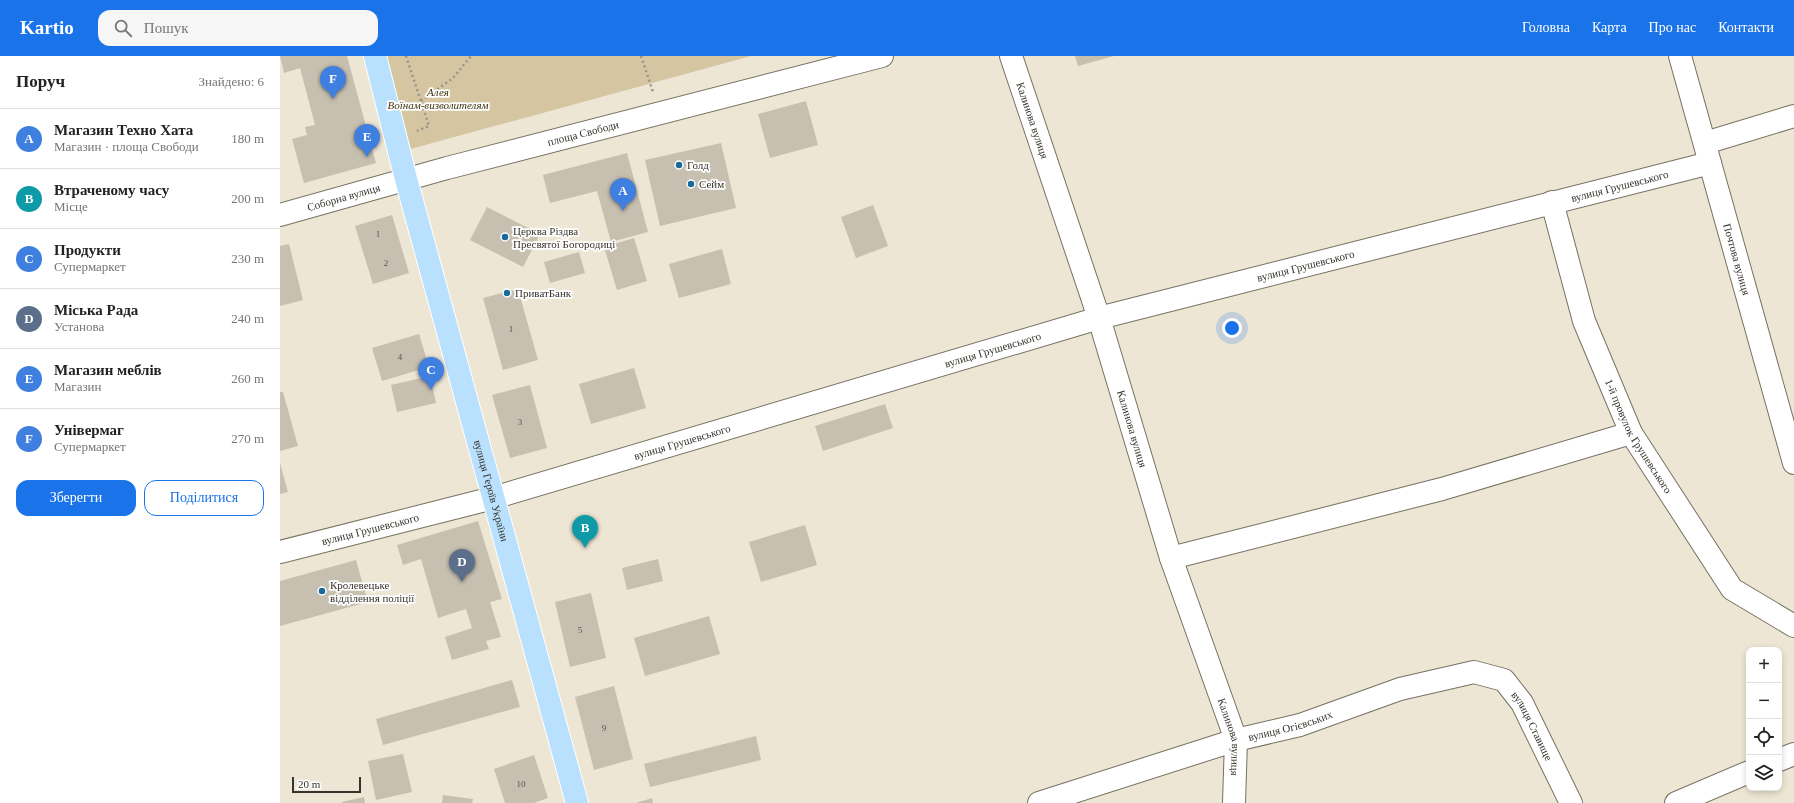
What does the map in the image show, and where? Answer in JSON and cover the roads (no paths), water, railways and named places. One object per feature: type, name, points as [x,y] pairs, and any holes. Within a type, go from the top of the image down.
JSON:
[{"type":"main road","points":[[375,56],[406,179]]},
{"type":"main road","name":"вулиця Героїв України","points":[[406,179],[577,803]]},
{"type":"street","name":"площа Свободи","points":[[406,179],[882,56]]},
{"type":"street","name":"Калинова вулиця","points":[[1011,56],[1099,318],[1171,558],[1236,740],[1234,803]]},
{"type":"street","name":"Почтова вулиця","points":[[1680,56],[1794,463]]},
{"type":"street","name":"вулиця Грушевського","points":[[280,552],[493,498],[1099,318],[1552,202],[1707,153],[1794,116]]},
{"type":"street","name":"Соборна вулиця","points":[[280,215],[406,179]]},
{"type":"street","name":"1-й провулок Грушевського","points":[[1552,202],[1584,321],[1631,433],[1732,589],[1794,626]]},
{"type":"street","points":[[1171,558],[1442,488],[1631,433]]},
{"type":"street","name":"вулиця Огієвських","points":[[1039,803],[1236,740],[1300,725],[1400,689],[1474,672]]},
{"type":"street","name":"вулиця Ставище","points":[[1474,672],[1504,680],[1522,703],[1571,803]]},
{"type":"street","points":[[1782,759],[1794,754]]},
{"type":"street","points":[[1676,803],[1746,773]]},
{"type":"place","name":"Універмаг","points":[[333,99]]},
{"type":"place","name":"Магазин меблів","points":[[367,157]]},
{"type":"place","name":"Голд","points":[[679,165]]},
{"type":"place","name":"Сейм","points":[[691,184]]},
{"type":"place","name":"Магазин Техно Хата","points":[[623,211]]},
{"type":"place","name":"Церква Різдва Пресвятої Богородиці","points":[[505,237]]},
{"type":"place","name":"ПриватБанк","points":[[507,293]]},
{"type":"place","name":"Продукти","points":[[431,390]]},
{"type":"place","name":"Втраченому часу","points":[[585,548]]},
{"type":"place","name":"Міська Рада","points":[[462,582]]},
{"type":"place","name":"Кролевецьке відділення поліції","points":[[322,591]]},
{"type":"park label","name":"Алея Воїнам-визволителям","points":[[438,98]]}]
